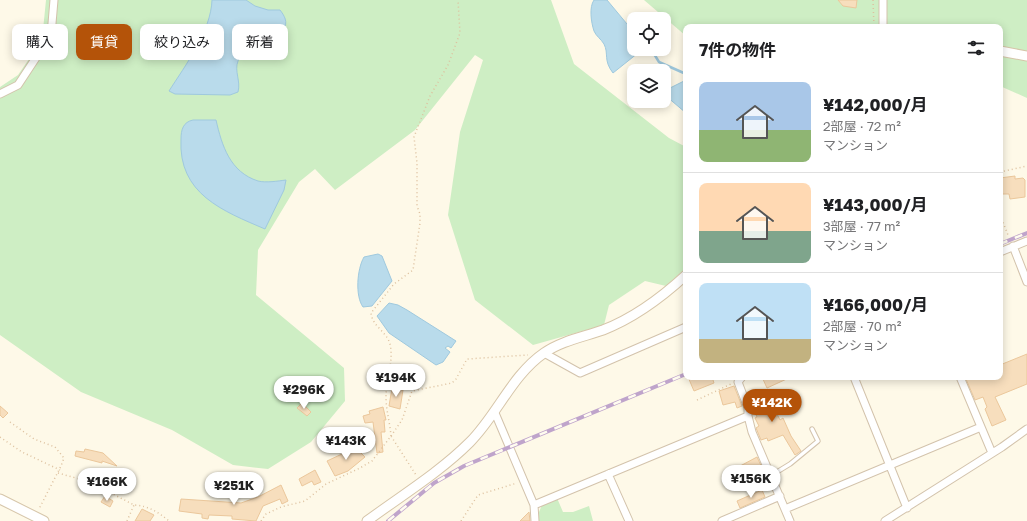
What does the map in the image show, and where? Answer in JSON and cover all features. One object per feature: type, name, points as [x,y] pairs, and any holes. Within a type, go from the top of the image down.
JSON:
[{"type":"street","points":[[0,94],[18,85],[51,34],[54,0]]},
{"type":"street","points":[[883,0],[883,24]]},
{"type":"street","points":[[1003,52],[1027,56]]},
{"type":"street","points":[[1003,251],[1027,241]]},
{"type":"street","points":[[1013,246],[1027,282]]},
{"type":"street","points":[[367,521],[454,457],[495,413],[522,374],[541,355],[560,345],[620,322],[655,301],[683,278]]},
{"type":"street","points":[[541,355],[580,373],[683,328]]},
{"type":"street","points":[[740,380],[748,408],[748,416],[752,432],[772,475],[790,521]]},
{"type":"street","points":[[855,380],[907,508]]},
{"type":"street","points":[[961,380],[992,454]]},
{"type":"street","points":[[495,413],[534,505],[535,521]]},
{"type":"street","points":[[534,505],[748,416]]},
{"type":"street","points":[[785,508],[981,427]]},
{"type":"street","points":[[885,521],[992,454],[1027,429]]},
{"type":"street","points":[[608,474],[629,521]]},
{"type":"street","points":[[722,521],[780,496]]},
{"type":"street","points":[[0,499],[44,521]]},
{"type":"lane","points":[[772,475],[790,464],[818,441],[812,429]]},
{"type":"path","points":[[420,482],[391,436],[386,395],[390,376],[390,346],[388,340],[371,318],[371,313],[394,284],[412,270],[420,223],[420,214],[417,206],[417,163],[414,137],[430,96],[448,65],[460,33],[458,0]]},
{"type":"path","points":[[873,0],[874,24]]},
{"type":"path","points":[[1003,171],[1027,166]]},
{"type":"path","points":[[1003,223],[1008,235]]},
{"type":"path","points":[[261,521],[266,514],[281,507],[305,501],[326,484],[372,460],[402,420],[412,391],[452,383],[456,379],[467,359],[541,355]]},
{"type":"path","points":[[697,400],[738,380]]},
{"type":"path","points":[[10,422],[24,433],[50,445],[60,452],[64,462],[35,516]]},
{"type":"path","points":[[0,437],[22,452],[60,470]]},
{"type":"path","points":[[58,473],[90,482],[134,505],[155,510],[169,521]]},
{"type":"path","points":[[461,521],[478,496],[523,482]]},
{"type":"path","points":[[127,521],[134,505]]},
{"type":"green space","points":[[46,0],[551,0],[574,64],[627,105],[627,108],[630,108],[669,138],[683,145],[683,271],[666,286],[645,281],[609,305],[604,325],[533,345],[475,300],[448,215],[460,132],[483,60],[475,55],[415,130],[335,190],[315,169],[299,182],[258,250],[256,295],[344,368],[345,401],[311,442],[268,469],[233,465],[172,430],[81,392],[0,335],[0,87],[18,75],[28,60],[68,60],[68,24],[44,24]]},
{"type":"green space","points":[[644,0],[1027,0],[1027,98],[1003,87],[1003,24],[683,24],[683,33],[671,23],[671,12],[658,12]]},
{"type":"green space","points":[[557,498],[563,512],[573,512],[589,506],[593,521],[538,521],[539,512],[542,505]]},
{"type":"water","points":[[212,0],[246,0],[255,6],[268,10],[280,10],[286,24],[232,24],[232,60],[239,60],[237,65],[239,84],[238,92],[230,95],[175,94],[169,91],[188,60],[224,60],[224,24],[207,24],[211,12]]},
{"type":"water","points":[[594,0],[607,0],[627,24],[627,56],[634,56],[613,73],[607,61],[604,44],[595,33],[593,27],[591,19],[592,3]]},
{"type":"water","points":[[683,82],[683,110],[671,100],[671,88]]},
{"type":"water","points":[[193,120],[216,120],[221,139],[229,157],[234,165],[248,177],[261,182],[286,180],[284,190],[265,229],[219,207],[206,198],[195,187],[187,174],[182,158],[181,139],[183,127]]},
{"type":"water","points":[[378,254],[382,256],[392,281],[372,306],[363,307],[360,302],[358,290],[358,275],[364,257]]},
{"type":"water","points":[[389,303],[398,305],[407,310],[456,341],[451,348],[448,346],[445,348],[450,352],[443,362],[436,365],[389,333],[377,316]]},
{"type":"building","points":[[838,0],[857,0],[856,8],[843,6]]},
{"type":"building","points":[[1015,176],[1015,179],[1023,178],[1025,180],[1025,197],[1010,199],[1009,194],[1003,194],[1003,178]]},
{"type":"building","points":[[1027,354],[1027,384],[995,397],[1006,420],[992,426],[985,409],[987,407],[983,397],[975,400],[966,380],[1003,380],[1003,364]]},
{"type":"building","points":[[689,380],[713,380],[714,383],[694,391]]},
{"type":"building","points":[[763,380],[784,380],[767,388]]},
{"type":"building","points":[[734,386],[742,406],[737,408],[735,402],[723,405],[719,391]]},
{"type":"building","points":[[392,388],[403,390],[400,409],[389,406]]},
{"type":"building","points":[[767,394],[780,420],[783,418],[791,436],[801,451],[795,455],[783,435],[768,441],[767,438],[761,440],[756,428],[759,426],[755,418],[757,417],[751,402]]},
{"type":"building","points":[[302,403],[311,412],[307,416],[297,408]]},
{"type":"building","points":[[0,406],[8,413],[3,418],[0,415]]},
{"type":"building","points":[[383,407],[386,420],[384,420],[385,432],[381,432],[383,452],[377,453],[373,422],[365,423],[363,416],[370,414],[369,411]]},
{"type":"building","points":[[351,443],[365,457],[348,471],[335,476],[327,461],[342,454]]},
{"type":"building","points":[[85,449],[103,453],[117,466],[102,461],[102,463],[75,456],[76,451],[84,452]]},
{"type":"building","points":[[757,457],[765,474],[736,490],[727,473]]},
{"type":"building","points":[[315,470],[321,482],[314,485],[312,481],[302,486],[299,479]]},
{"type":"building","points":[[281,485],[288,501],[282,504],[280,499],[263,506],[256,521],[232,519],[232,516],[209,515],[208,519],[202,518],[202,514],[179,511],[181,499],[241,503],[258,497]]},
{"type":"building","points":[[762,490],[765,497],[740,508],[737,501]]},
{"type":"building","points":[[105,496],[113,501],[110,507],[101,502]]},
{"type":"building","points":[[142,509],[154,515],[150,521],[135,521]]},
{"type":"building","points":[[529,512],[530,521],[520,521]]},
{"type":"waterway","points":[[655,56],[659,62],[683,73]]},
{"type":"railway","points":[[1003,243],[1027,233]]},
{"type":"railway","points":[[388,521],[434,483],[464,466],[683,375]]}]
